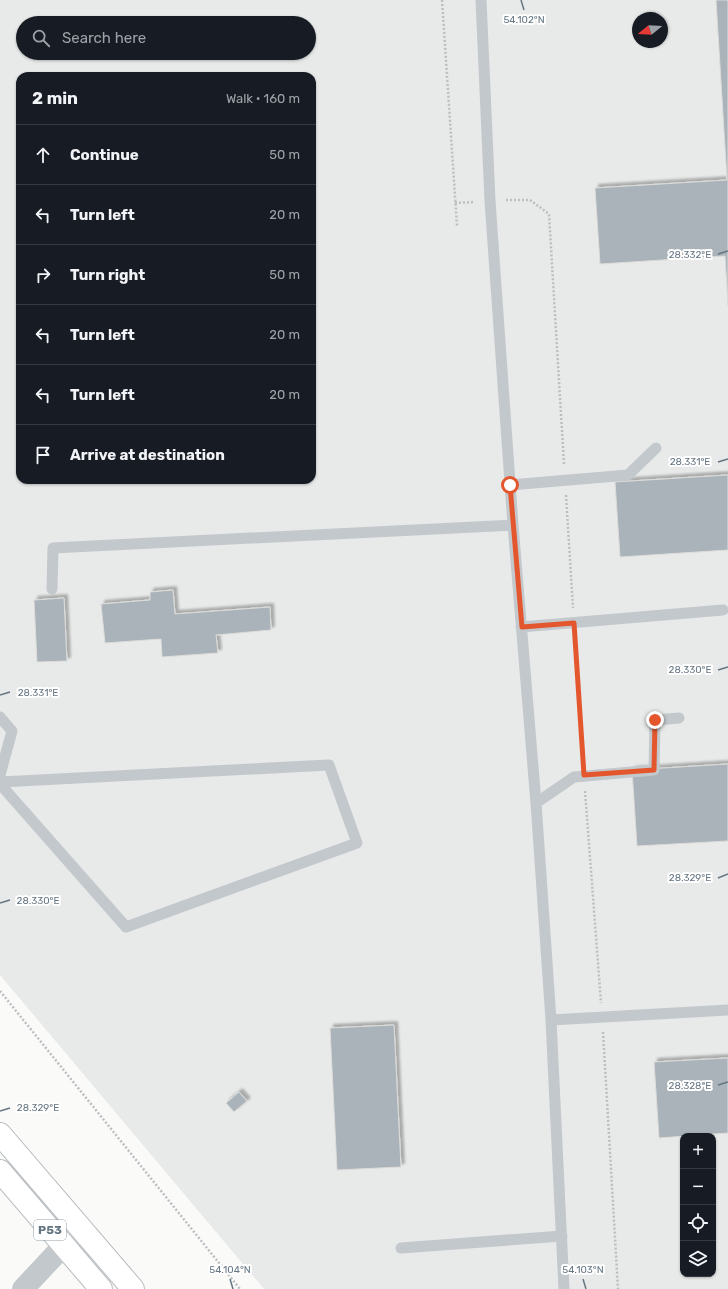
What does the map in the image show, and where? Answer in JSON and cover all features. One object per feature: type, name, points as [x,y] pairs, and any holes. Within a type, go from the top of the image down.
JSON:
[{"type":"main road","name":"Р53","points":[[0,1134],[133,1289]]},
{"type":"main road","name":"Р53","points":[[0,1171],[101,1289]]},
{"type":"street","points":[[23,1289],[81,1227]]},
{"type":"lane","points":[[480,0],[490,200],[551,1020],[564,1289]]},
{"type":"lane","points":[[510,485],[628,475],[656,448]]},
{"type":"lane","points":[[52,590],[53,548],[513,525]]},
{"type":"lane","points":[[522,627],[723,610]]},
{"type":"lane","points":[[0,717],[12,731],[0,775]]},
{"type":"lane","points":[[536,803],[574,777],[654,770],[655,720],[678,718]]},
{"type":"lane","points":[[329,765],[357,843],[126,927],[0,783],[329,765]]},
{"type":"lane","points":[[551,1020],[728,1010]]},
{"type":"lane","points":[[401,1248],[562,1236]]},
{"type":"path","points":[[442,0],[457,226]]},
{"type":"path","points":[[456,203],[490,200],[530,200],[550,214],[574,623],[602,1017],[618,1289]]},
{"type":"path","points":[[0,991],[240,1289]]},
{"type":"shaded area","points":[[0,0],[728,0],[728,1289],[264,1289],[0,975]]},
{"type":"building","points":[[716,0],[728,0],[728,306],[725,256],[600,264],[595,188],[727,180]]},
{"type":"building","points":[[728,475],[728,550],[620,557],[615,482]]},
{"type":"building","points":[[173,590],[175,614],[270,607],[271,630],[216,635],[218,653],[162,657],[161,639],[105,643],[101,604],[150,600],[150,592]]},
{"type":"building","points":[[64,598],[67,661],[37,662],[34,600]]},
{"type":"building","points":[[728,764],[728,841],[637,846],[632,770]]},
{"type":"building","points":[[394,1025],[401,1167],[337,1170],[330,1028]]},
{"type":"building","points":[[728,1058],[728,1133],[680,1133],[680,1136],[659,1138],[654,1062]]},
{"type":"building","points":[[239,1092],[247,1101],[234,1112],[226,1103]]},
{"type":"route","points":[[510,485],[522,627],[574,623],[584,775],[654,770],[655,720]]}]
